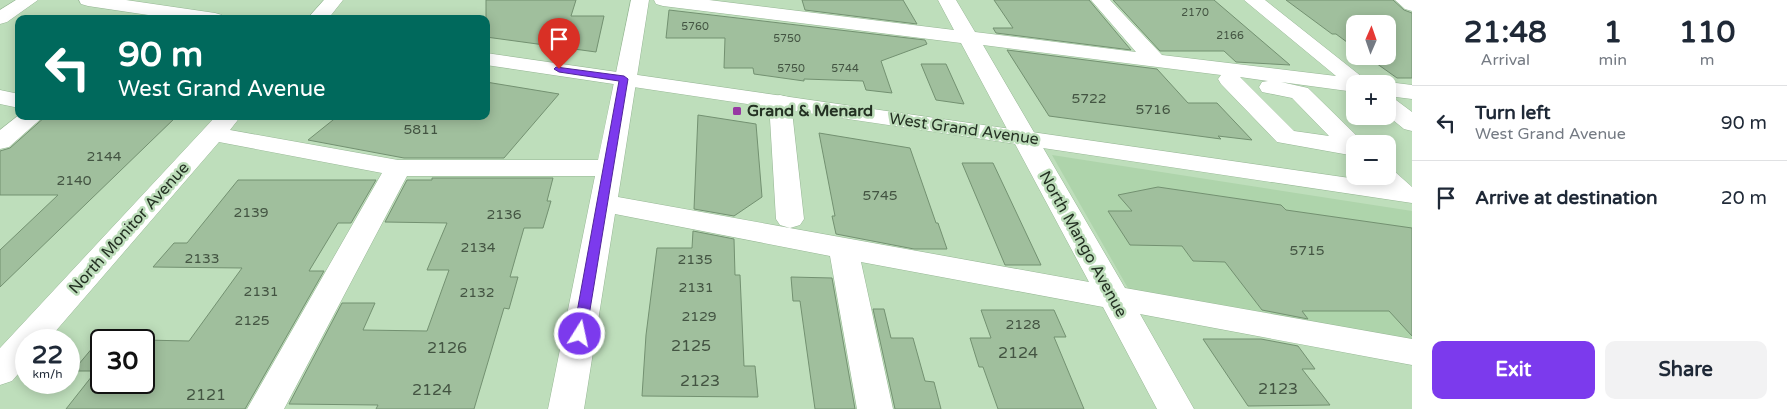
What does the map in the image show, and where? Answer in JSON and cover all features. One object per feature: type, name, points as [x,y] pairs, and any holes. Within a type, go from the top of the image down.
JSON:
[{"type":"street","points":[[0,18],[29,0]]},
{"type":"street","points":[[88,0],[188,15]]},
{"type":"street","points":[[321,15],[334,0]]},
{"type":"street","points":[[566,409],[624,79],[640,0]]},
{"type":"street","points":[[663,0],[792,8],[968,38],[1346,84]]},
{"type":"street","name":"North Mango Avenue","points":[[947,0],[1176,409]]},
{"type":"street","points":[[1100,0],[1156,61]]},
{"type":"street","points":[[1253,0],[1349,75]]},
{"type":"street","points":[[1404,0],[1412,5]]},
{"type":"street","points":[[0,24],[15,25]]},
{"type":"street","name":"West Grand Avenue","points":[[490,60],[1024,138],[1399,188]]},
{"type":"street","points":[[1396,90],[1412,92]]},
{"type":"street","points":[[780,102],[790,219]]},
{"type":"street","points":[[1396,111],[1412,124]]},
{"type":"street","points":[[0,142],[27,120]]},
{"type":"street","points":[[221,125],[398,168],[608,168]]},
{"type":"street","name":"North Monitor Avenue","points":[[38,329],[221,125]]},
{"type":"street","points":[[265,409],[398,168]]},
{"type":"street","points":[[602,203],[1115,300],[1412,352]]},
{"type":"street","points":[[843,249],[875,409]]},
{"type":"street","name":"North Monitor Avenue","points":[[0,371],[15,354]]},
{"type":"shaded area","points":[[1052,155],[1412,211],[1412,365],[1141,311]]},
{"type":"building","points":[[486,0],[576,0],[571,16],[604,16],[596,52],[490,38],[490,15],[486,15]]},
{"type":"building","points":[[802,0],[903,0],[917,24],[805,10]]},
{"type":"building","points":[[994,0],[1089,0],[1131,50],[996,33],[993,28],[1013,28]]},
{"type":"building","points":[[1113,0],[1214,0],[1290,65],[1236,62],[1224,51],[1160,51]]},
{"type":"building","points":[[1286,0],[1393,0],[1404,10],[1412,13],[1412,78],[1397,78],[1396,75],[1393,75],[1379,65],[1396,65],[1396,15],[1346,15],[1346,41],[1336,34],[1332,34]]},
{"type":"building","points":[[669,10],[925,40],[927,44],[881,61],[892,93],[866,90],[863,81],[804,79],[804,81],[754,74],[753,68],[724,68],[725,38],[666,38]]},
{"type":"building","points":[[1007,50],[1157,69],[1188,103],[1217,103],[1252,140],[1218,136],[1221,139],[1049,116]]},
{"type":"building","points":[[921,64],[946,64],[964,104],[936,100]]},
{"type":"building","points":[[490,83],[559,94],[504,158],[404,158],[308,140],[333,120],[490,120]]},
{"type":"building","points":[[698,115],[756,124],[762,197],[734,216],[694,209]]},
{"type":"building","points":[[42,120],[173,120],[0,287],[0,250],[58,195],[0,195],[0,151],[10,148]]},
{"type":"building","points":[[819,133],[910,148],[947,249],[914,249],[836,234],[832,216],[835,216]]},
{"type":"building","points":[[962,163],[993,163],[1041,265],[1005,265]]},
{"type":"building","points":[[432,178],[553,178],[547,201],[551,201],[543,228],[524,228],[510,277],[518,277],[509,309],[504,308],[474,409],[376,409],[378,405],[289,404],[342,303],[375,303],[363,330],[427,331],[449,270],[427,270],[447,223],[385,222],[407,180],[432,180]]},
{"type":"building","points":[[238,180],[376,180],[351,223],[338,223],[309,271],[324,271],[245,409],[66,409],[78,394],[80,394],[90,379],[90,394],[155,394],[155,340],[189,341],[242,268],[153,267],[174,243],[187,243]]},
{"type":"building","points":[[1158,187],[1281,205],[1286,210],[1412,228],[1412,336],[1389,311],[1302,311],[1308,319],[1262,310],[1225,262],[1193,261],[1182,246],[1130,245],[1108,211],[1132,211],[1118,195]]},
{"type":"building","points":[[693,231],[734,239],[735,275],[740,275],[744,366],[755,366],[758,397],[642,396],[646,335],[657,248],[692,248]]},
{"type":"building","points":[[791,277],[832,278],[855,409],[815,409],[800,301],[793,301]]},
{"type":"building","points":[[873,309],[884,309],[891,338],[913,338],[925,381],[934,382],[941,409],[895,409]]},
{"type":"building","points":[[981,310],[1054,310],[1066,337],[1054,337],[1084,409],[998,409],[983,367],[979,367],[970,338],[991,338]]},
{"type":"building","points":[[1203,339],[1261,339],[1298,346],[1315,369],[1302,369],[1330,405],[1248,406]]},
{"type":"building","points":[[90,351],[90,371],[80,371],[80,363]]},
{"type":"place","name":"Grand & Menard","points":[[737,111]]},
{"type":"route","points":[[559,69],[624,79],[580,334]]}]
